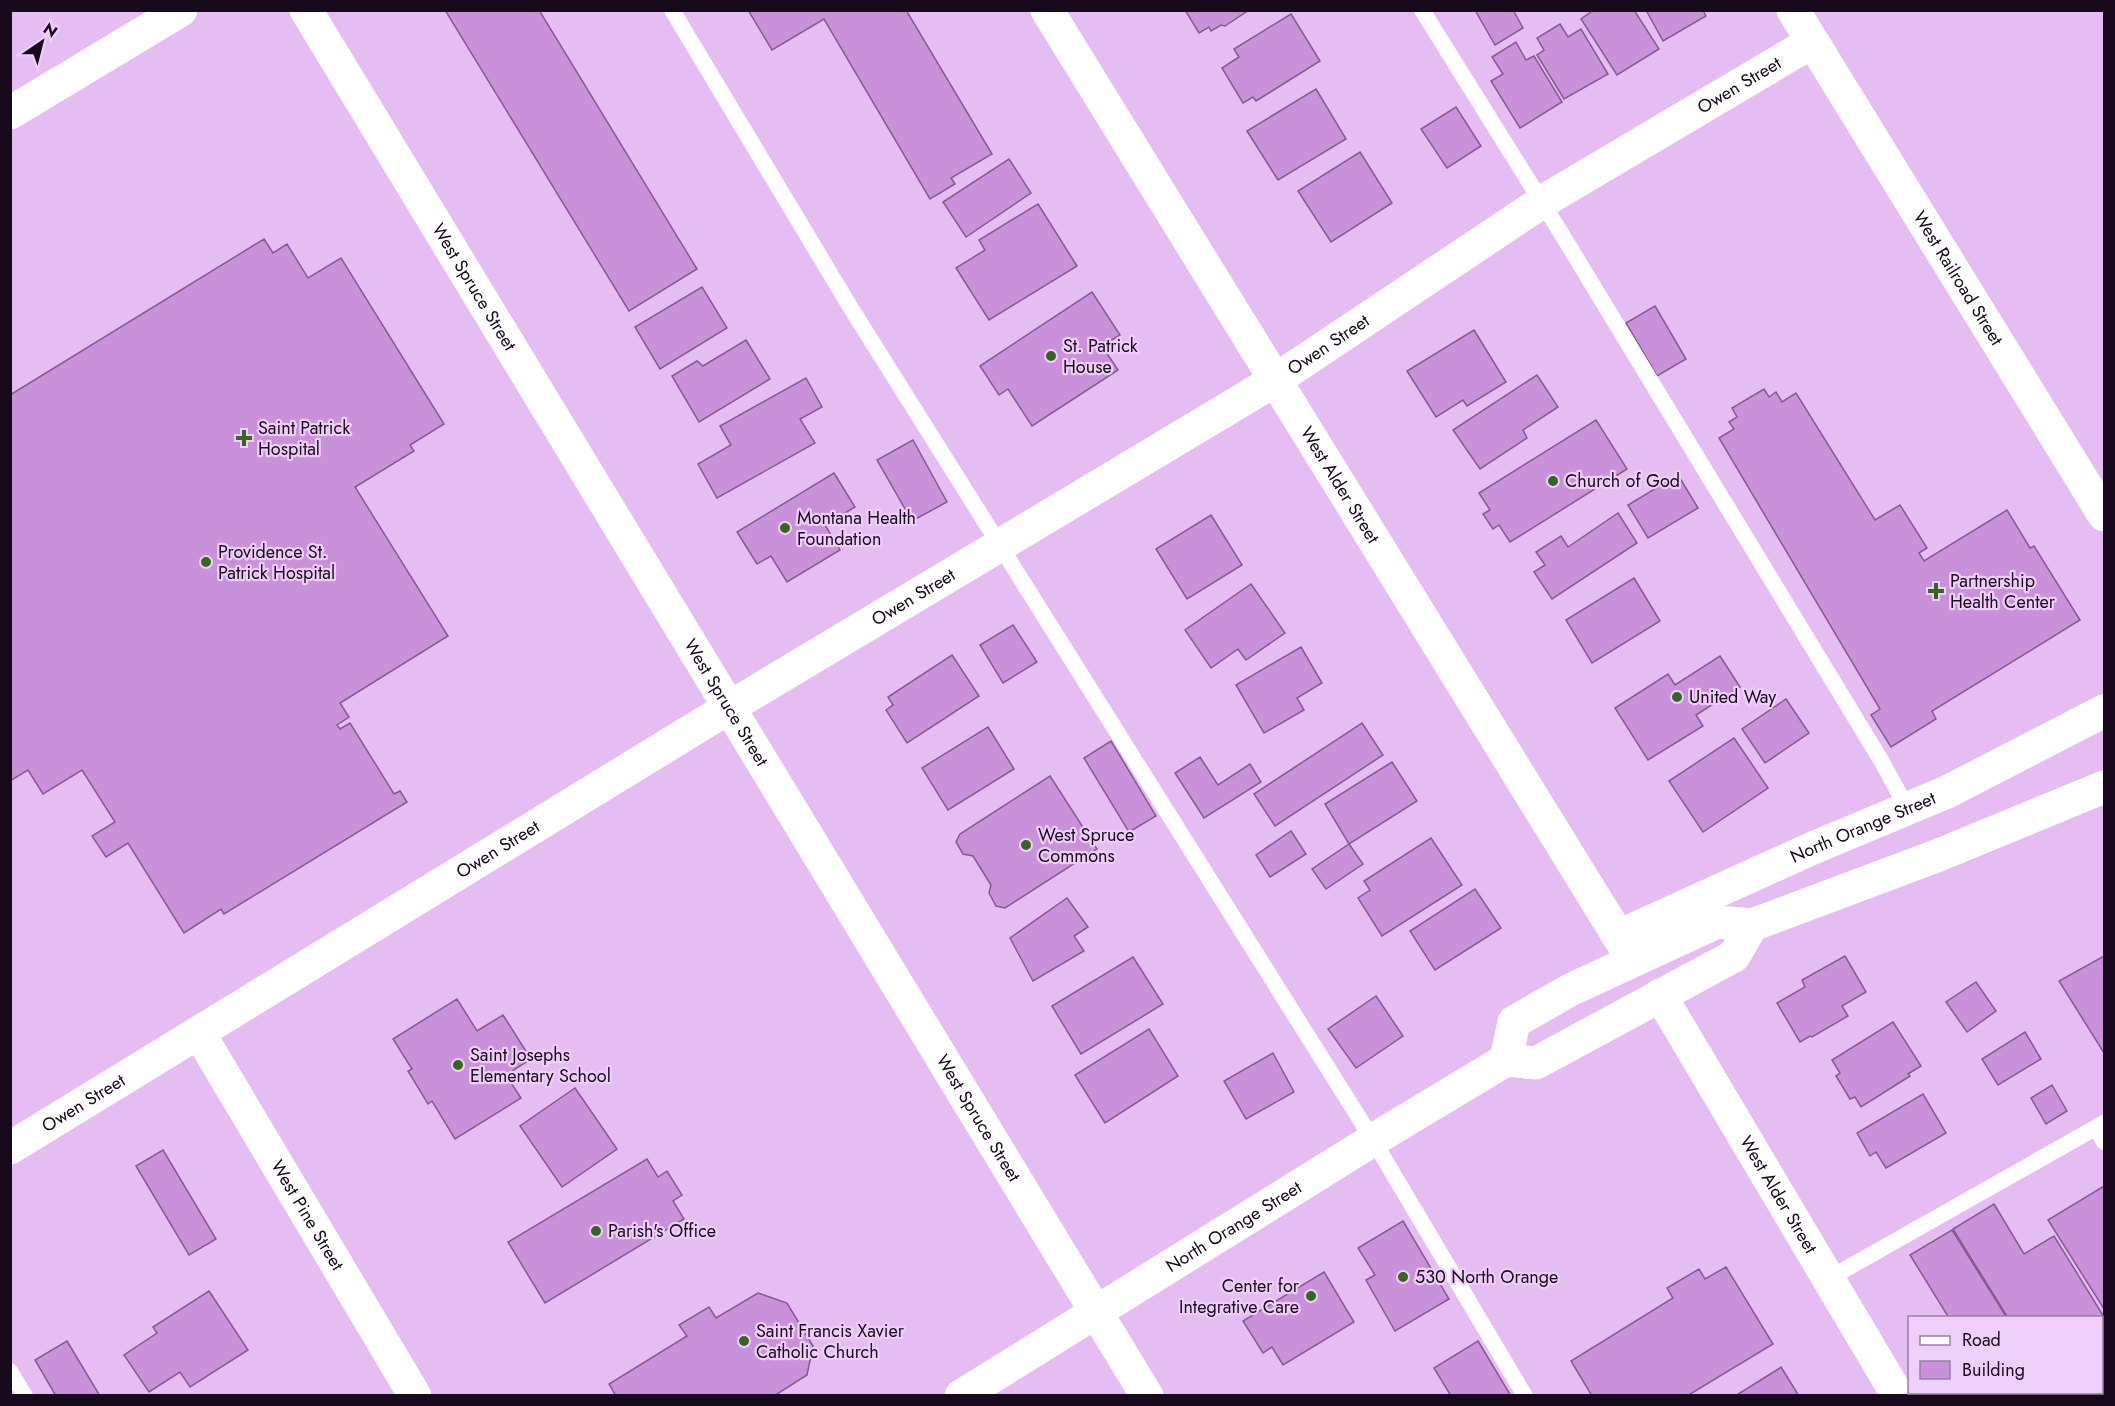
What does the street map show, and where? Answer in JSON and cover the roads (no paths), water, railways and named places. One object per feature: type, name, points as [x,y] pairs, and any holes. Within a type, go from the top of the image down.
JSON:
[{"type":"street","points":[[10,113],[181,10]]},
{"type":"street","name":"West Spruce Street","points":[[306,10],[1147,1395]]},
{"type":"street","name":"West Alder Street","points":[[1047,10],[1626,948]]},
{"type":"street","name":"West Railroad Street","points":[[1793,10],[2104,515]]},
{"type":"street","name":"Owen Street","points":[[10,1148],[730,707],[1274,381],[1542,202],[1812,42]]},
{"type":"street","name":"North Orange Street","points":[[961,1395],[1506,1060],[1514,1022],[1570,990],[1626,948],[1907,808],[1947,792],[2104,711]]},
{"type":"street","name":"North Orange Street","points":[[1626,948],[1717,922],[1752,925],[1940,855],[2104,787]]},
{"type":"street","points":[[1506,1060],[1536,1063],[1734,956],[1752,925]]},
{"type":"street","name":"West Alder Street","points":[[1660,995],[1898,1395]]},
{"type":"street","name":"West Pine Street","points":[[199,1033],[415,1395]]},
{"type":"lane","points":[[672,10],[849,305],[1373,1140],[1525,1395]]},
{"type":"lane","points":[[1422,10],[1542,202],[1882,762],[1907,808]]},
{"type":"lane","points":[[1828,1279],[2102,1131]]},
{"type":"lane","points":[[10,1371],[25,1395]]},
{"type":"place","name":"St. Patrick House","points":[[1051,356]]},
{"type":"place","name":"Saint Patrick Hospital","points":[[244,438]]},
{"type":"place","name":"Church of God","points":[[1553,481]]},
{"type":"place","name":"Montana Health Foundation","points":[[785,528]]},
{"type":"place","name":"Providence St. Patrick Hospital","points":[[206,562]]},
{"type":"place","name":"Partnership Health Center","points":[[1936,591]]},
{"type":"place","name":"United Way","points":[[1677,697]]},
{"type":"place","name":"West Spruce Commons","points":[[1026,845]]},
{"type":"place","name":"Saint Josephs Elementary School","points":[[458,1065]]},
{"type":"place","name":"Parish's Office","points":[[596,1231]]},
{"type":"place","name":"530 North Orange","points":[[1403,1277]]},
{"type":"place","name":"Center for Integrative Care","points":[[1311,1296]]},
{"type":"place","name":"Saint Francis Xavier Catholic Church","points":[[744,1341]]}]
